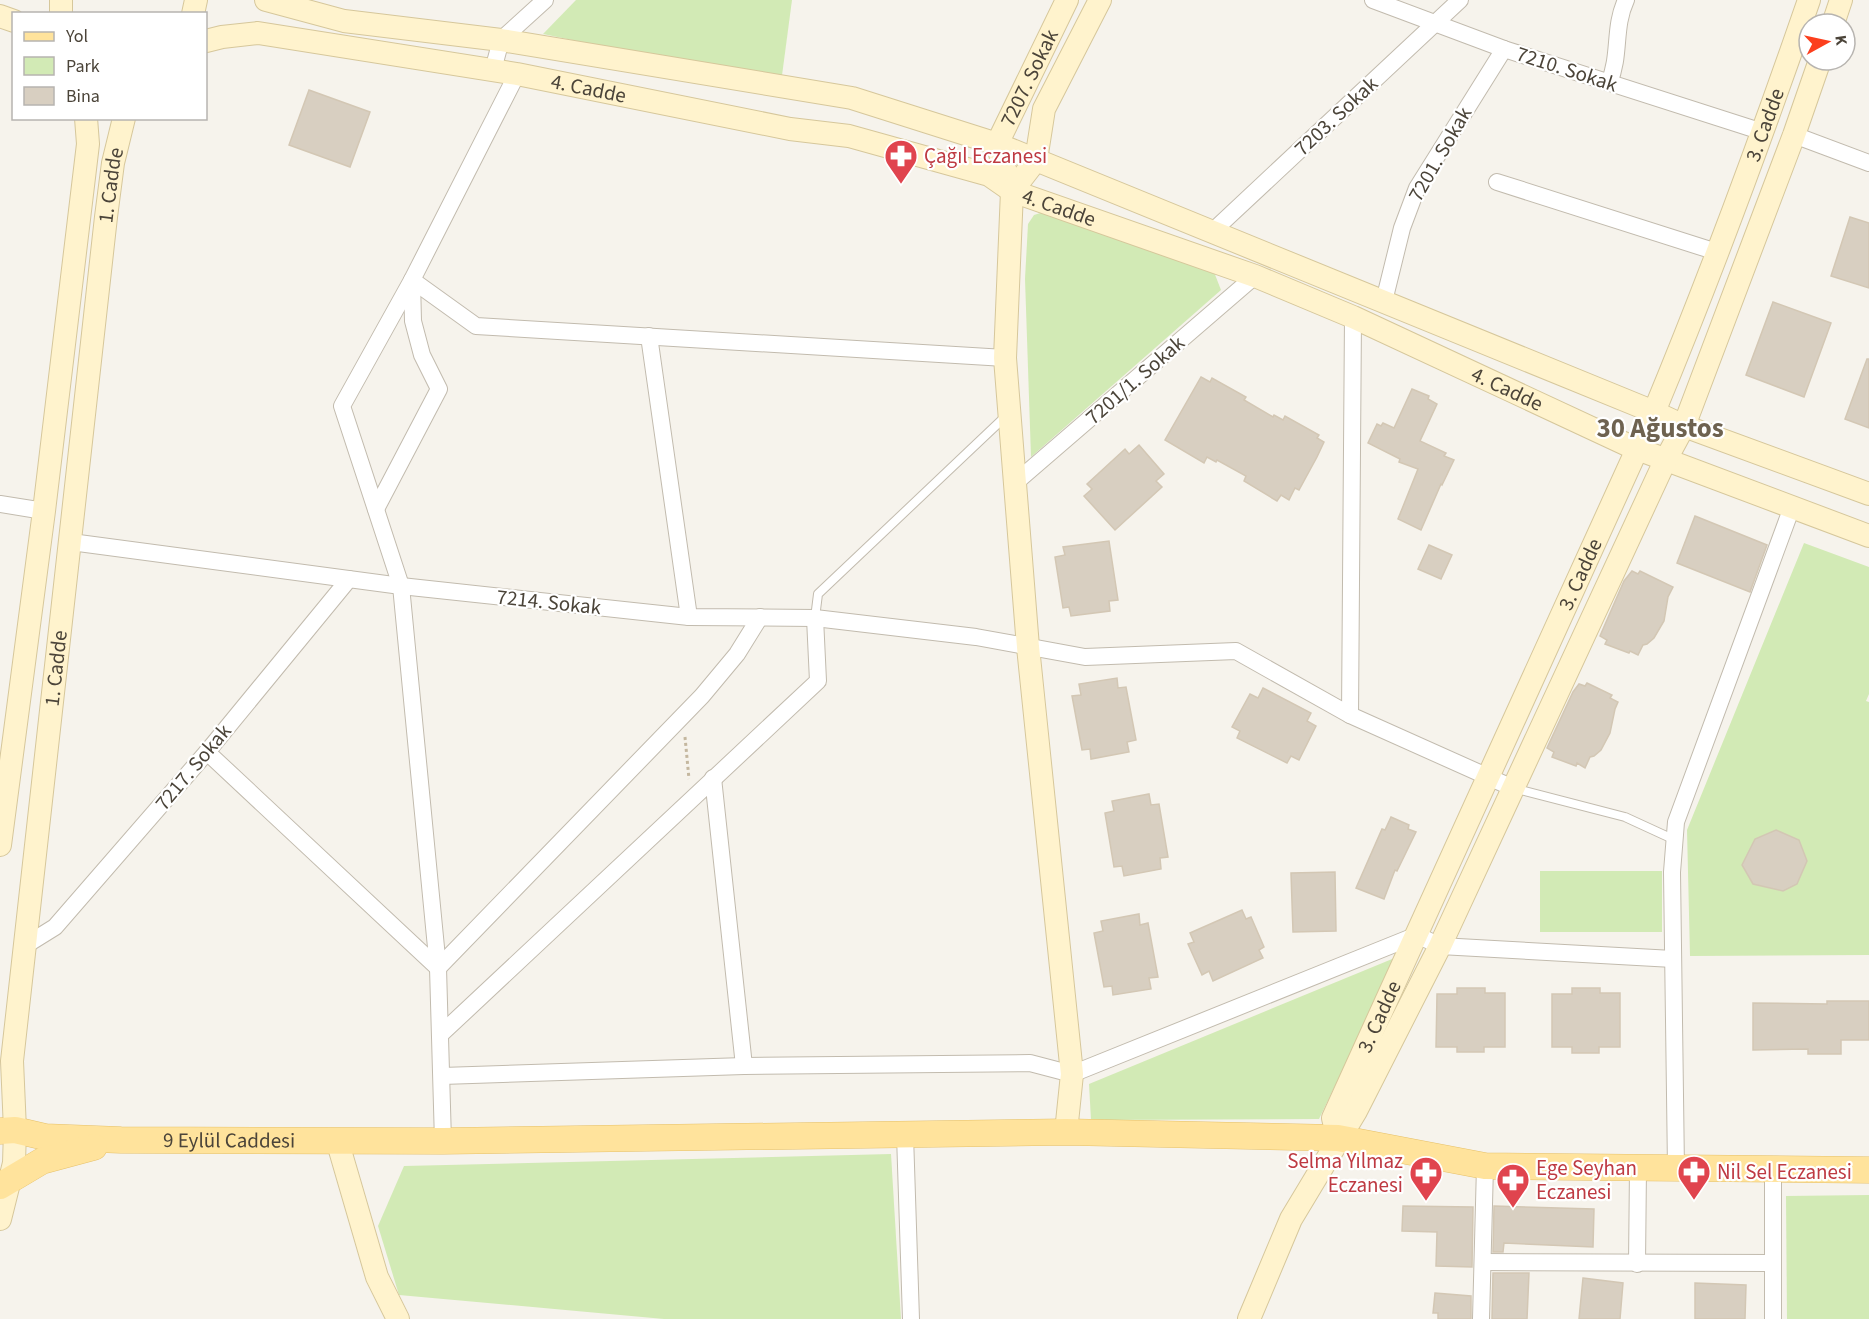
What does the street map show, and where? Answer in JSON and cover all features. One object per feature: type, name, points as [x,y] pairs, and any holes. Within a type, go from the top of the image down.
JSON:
[{"type":"main road","name":"9 Eylül Caddesi","points":[[8,1130],[45,1137],[121,1140],[442,1141],[1066,1132],[1338,1138],[1485,1166],[1869,1170]]},
{"type":"main road","name":"9 Eylül Caddesi","points":[[4,1184],[42,1161],[121,1140]]},
{"type":"street","name":"4. Cadde","points":[[266,0],[344,21],[501,40],[852,98],[997,144],[1684,426],[1869,494]]},
{"type":"street","points":[[493,70],[501,40],[546,0]]},
{"type":"street","name":"7207. Sokak","points":[[1012,191],[997,144],[1066,0]]},
{"type":"street","name":"7207. Sokak","points":[[1036,160],[1044,108],[1100,0]]},
{"type":"street","name":"7210. Sokak","points":[[1373,0],[1504,49],[1764,132]]},
{"type":"street","name":"7203. Sokak","points":[[1213,231],[1460,0]]},
{"type":"street","points":[[1609,83],[1617,59],[1618,25],[1626,0]]},
{"type":"street","name":"3. Cadde","points":[[1338,1138],[1333,1118],[1653,412],[1764,132],[1809,0]]},
{"type":"street","name":"4. Cadde","points":[[207,41],[258,33],[518,74],[790,129],[849,136],[989,175],[1012,191],[1255,276],[1353,317],[1665,461],[1869,536]]},
{"type":"street","name":"7201. Sokak","points":[[1384,301],[1402,228],[1417,188],[1504,49]]},
{"type":"street","name":"3. Cadde","points":[[1249,1319],[1291,1219],[1356,1111],[1440,946],[1665,461],[1684,426],[1816,72]]},
{"type":"street","points":[[442,1141],[438,968],[401,585],[342,406],[412,280],[518,74]]},
{"type":"street","name":"1. Cadde","points":[[0,845],[44,512],[88,144],[86,120]]},
{"type":"street","name":"1. Cadde","points":[[0,1219],[4,1184],[14,1163],[8,1130],[12,1061],[113,163],[124,120]]},
{"type":"street","points":[[1794,135],[1869,163]]},
{"type":"street","points":[[1036,160],[1012,191],[1005,358],[1028,647],[1072,1074],[1066,1132]]},
{"type":"street","points":[[1497,182],[1717,252]]},
{"type":"street","name":"7201/1. Sokak","points":[[1015,483],[1255,276]]},
{"type":"street","points":[[412,280],[476,326],[1005,358]]},
{"type":"street","points":[[376,509],[439,389],[422,355],[413,321],[412,280]]},
{"type":"street","points":[[1350,715],[1353,317]]},
{"type":"street","points":[[649,336],[689,617]]},
{"type":"street","points":[[0,504],[44,512]]},
{"type":"street","points":[[1676,1169],[1672,872],[1676,822],[1792,507]]},
{"type":"street","name":"7214. Sokak","points":[[71,542],[350,579],[689,617],[815,618],[976,637],[1085,657],[1236,651],[1350,715],[1513,788]]},
{"type":"street","name":"7217. Sokak","points":[[26,945],[55,927],[207,752],[350,579]]},
{"type":"street","points":[[438,968],[683,715],[737,654],[760,617]]},
{"type":"street","points":[[441,1034],[818,681],[815,618]]},
{"type":"street","points":[[207,752],[438,968]]},
{"type":"street","points":[[713,778],[744,1066]]},
{"type":"street","points":[[442,1076],[744,1066],[1030,1064],[1072,1074],[1417,935],[1440,946],[1673,959]]},
{"type":"street","points":[[905,1135],[911,1319]]},
{"type":"street","points":[[337,1140],[377,1276],[398,1319]]},
{"type":"street","points":[[1480,1319],[1485,1166]]},
{"type":"street","points":[[1637,1264],[1638,1168]]},
{"type":"street","points":[[1773,1168],[1773,1319]]},
{"type":"street","points":[[1482,1262],[1772,1263]]},
{"type":"lane","points":[[815,618],[818,594],[1009,413]]},
{"type":"lane","points":[[1513,788],[1624,817],[1675,841]]},
{"type":"path","points":[[683,715],[692,798]]},
{"type":"green space","points":[[576,0],[792,0],[781,83],[543,34]]},
{"type":"green space","points":[[1050,210],[1214,272],[1221,290],[1031,457],[1025,279],[1028,224],[1034,215]]},
{"type":"green space","points":[[1804,543],[1869,567],[1869,694],[1866,701],[1869,702],[1869,955],[1690,956],[1687,830]]},
{"type":"green space","points":[[1540,871],[1662,871],[1662,932],[1540,932]]},
{"type":"green space","points":[[1397,957],[1319,1119],[1091,1120],[1089,1084]]},
{"type":"green space","points":[[891,1154],[901,1319],[664,1319],[399,1295],[378,1226],[404,1166]]},
{"type":"green space","points":[[1869,1195],[1869,1319],[1787,1319],[1786,1196]]},
{"type":"building","points":[[309,90],[370,112],[350,167],[289,145]]},
{"type":"building","points":[[1850,217],[1869,223],[1869,288],[1831,276]]},
{"type":"building","points":[[1773,302],[1831,323],[1804,397],[1746,375]]},
{"type":"building","points":[[1867,359],[1869,359],[1869,428],[1845,419]]},
{"type":"building","points":[[1201,377],[1210,382],[1212,378],[1246,397],[1244,400],[1273,417],[1274,415],[1283,420],[1285,416],[1319,435],[1317,438],[1324,442],[1299,490],[1295,488],[1289,500],[1281,495],[1277,501],[1244,481],[1246,476],[1217,460],[1216,462],[1207,457],[1204,463],[1165,440]]},
{"type":"building","points":[[1412,389],[1429,396],[1428,399],[1437,404],[1420,441],[1446,453],[1444,456],[1454,460],[1421,530],[1398,519],[1418,469],[1399,462],[1400,459],[1368,443],[1377,424],[1381,426],[1383,423],[1394,428]]},
{"type":"building","points":[[1139,445],[1164,474],[1156,481],[1162,487],[1115,530],[1084,496],[1092,489],[1087,484],[1125,449],[1129,454]]},
{"type":"building","points":[[1695,516],[1767,545],[1750,592],[1677,563]]},
{"type":"building","points":[[1109,541],[1118,600],[1109,601],[1110,611],[1071,616],[1069,607],[1063,608],[1055,557],[1065,555],[1063,547]]},
{"type":"building","points":[[1429,545],[1452,555],[1441,579],[1418,569]]},
{"type":"building","points":[[1632,571],[1638,574],[1640,571],[1673,587],[1668,597],[1664,621],[1654,638],[1643,645],[1638,655],[1605,644],[1607,640],[1600,636],[1624,581]]},
{"type":"building","points":[[1117,678],[1118,688],[1126,687],[1136,740],[1127,742],[1129,752],[1091,759],[1090,749],[1082,750],[1072,696],[1081,695],[1079,684]]},
{"type":"building","points":[[1587,683],[1612,695],[1610,698],[1618,702],[1610,733],[1601,750],[1590,757],[1585,768],[1577,763],[1576,766],[1552,757],[1554,752],[1547,748],[1573,692],[1579,684],[1585,686]]},
{"type":"building","points":[[1263,688],[1311,713],[1307,721],[1316,726],[1299,760],[1291,756],[1287,763],[1237,738],[1240,731],[1232,727],[1250,694],[1258,698]]},
{"type":"building","points":[[1149,794],[1151,805],[1159,804],[1168,857],[1160,858],[1161,869],[1124,876],[1122,866],[1114,867],[1105,813],[1114,811],[1112,801]]},
{"type":"building","points":[[1391,817],[1409,825],[1408,829],[1416,832],[1397,871],[1395,870],[1384,899],[1356,888],[1382,829],[1385,830]]},
{"type":"building","points":[[1776,830],[1799,840],[1807,861],[1797,884],[1783,891],[1753,884],[1742,865],[1755,839]]},
{"type":"building","points":[[1335,872],[1336,931],[1293,932],[1291,873]]},
{"type":"building","points":[[1242,910],[1246,919],[1251,917],[1264,947],[1259,950],[1263,958],[1213,981],[1209,971],[1202,975],[1188,944],[1194,942],[1190,933]]},
{"type":"building","points":[[1139,914],[1140,925],[1148,923],[1158,977],[1149,978],[1151,989],[1113,995],[1112,986],[1104,987],[1094,933],[1103,931],[1101,921]]},
{"type":"building","points":[[1457,988],[1485,988],[1485,993],[1505,993],[1505,1047],[1484,1047],[1484,1052],[1457,1052],[1457,1047],[1436,1047],[1437,994],[1457,994]]},
{"type":"building","points":[[1572,988],[1600,988],[1600,993],[1620,993],[1620,1047],[1599,1047],[1599,1053],[1572,1053],[1572,1047],[1552,1047],[1552,994],[1572,994]]},
{"type":"building","points":[[1827,1001],[1869,1001],[1869,1040],[1841,1040],[1841,1054],[1808,1054],[1808,1049],[1753,1050],[1753,1003],[1827,1004]]},
{"type":"building","points":[[1403,1206],[1473,1207],[1472,1267],[1436,1266],[1437,1232],[1402,1231]]},
{"type":"building","points":[[1494,1206],[1594,1209],[1593,1247],[1504,1243],[1503,1252],[1493,1252]]},
{"type":"building","points":[[1493,1273],[1529,1273],[1527,1319],[1492,1319]]},
{"type":"building","points":[[1583,1278],[1623,1283],[1620,1319],[1579,1319]]},
{"type":"building","points":[[1695,1283],[1746,1285],[1745,1319],[1695,1319]]},
{"type":"building","points":[[1435,1293],[1471,1296],[1471,1319],[1438,1319],[1438,1313],[1433,1313]]},
{"type":"place","name":"Çağıl Eczanesi","points":[[901,185]]},
{"type":"place","name":"Nil Sel Eczanesi","points":[[1694,1201]]},
{"type":"place","name":"Selma Yılmaz Eczanesi","points":[[1426,1202]]},
{"type":"place","name":"Ege Seyhan Eczanesi","points":[[1513,1209]]},
{"type":"district","name":"30 Ağustos","points":[[1660,428]]}]
